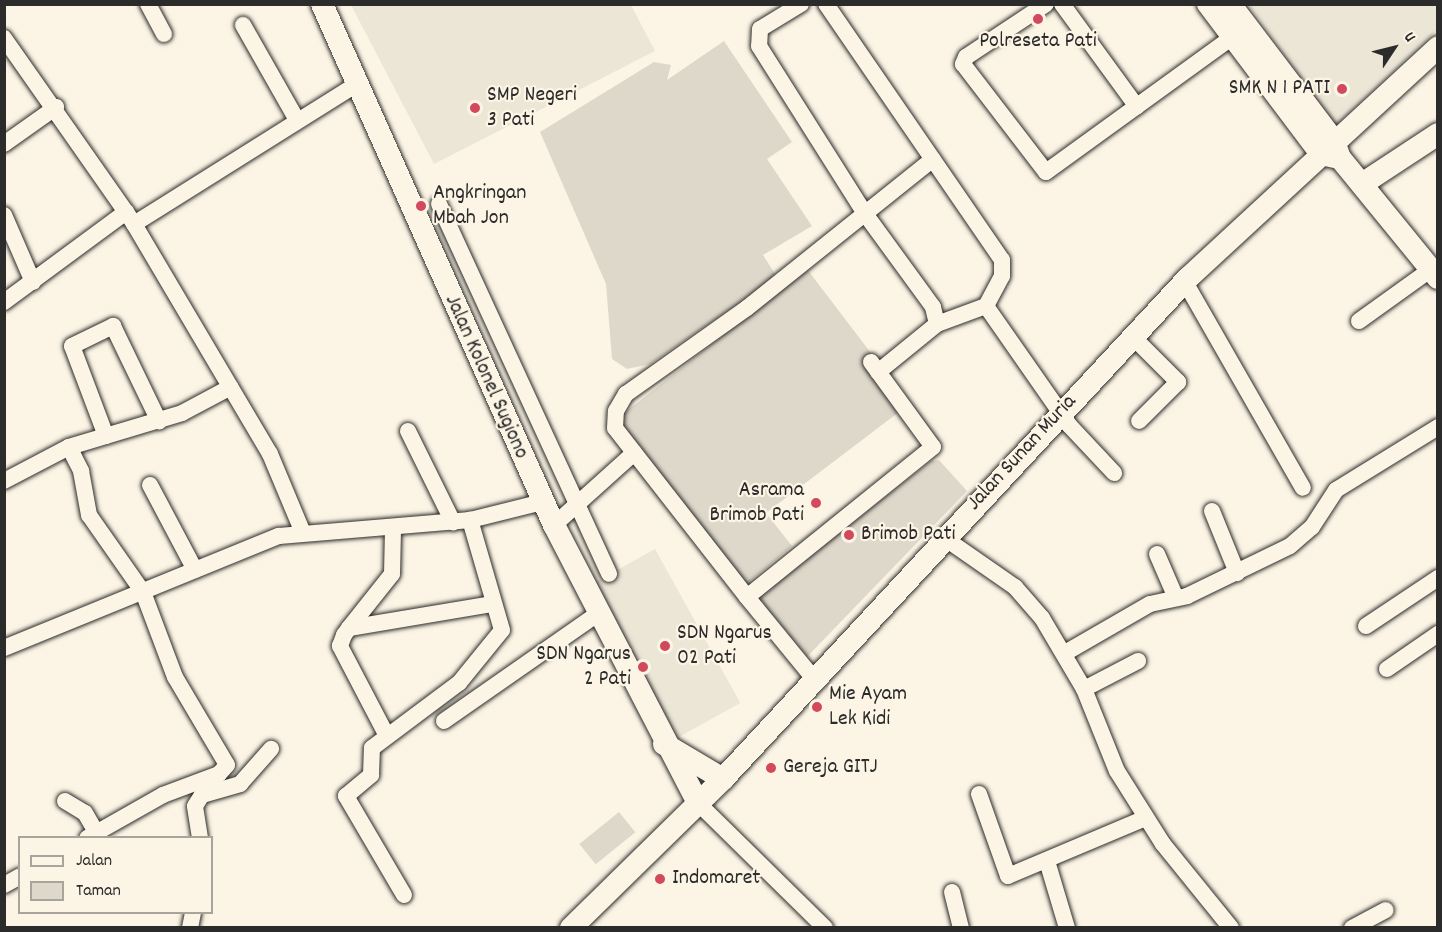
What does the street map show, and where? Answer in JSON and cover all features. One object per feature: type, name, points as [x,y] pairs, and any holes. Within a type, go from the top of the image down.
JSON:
[{"type":"main road","name":"Jalan Kolonel Sugiono","points":[[322,4],[354,86],[543,502],[663,743],[698,803]]},
{"type":"main road","points":[[1208,4],[1362,184],[1434,274]]},
{"type":"main road","points":[[1230,4],[1235,33]]},
{"type":"main road","name":"Jalan Sunan Muria","points":[[571,927],[723,779],[943,537],[1185,282],[1332,151],[1437,47]]},
{"type":"main road","points":[[1362,184],[1437,134]]},
{"type":"main road","points":[[663,743],[723,779]]},
{"type":"street","points":[[148,4],[164,34]]},
{"type":"street","points":[[801,4],[760,29],[759,46],[866,215],[933,307],[938,324]]},
{"type":"street","points":[[747,597],[933,447],[874,367],[938,324],[986,306],[1002,276],[1002,260],[826,4]]},
{"type":"street","points":[[1046,4],[966,57],[963,64],[1038,169],[1051,172],[1235,33]]},
{"type":"street","points":[[1062,4],[1137,107]]},
{"type":"street","points":[[243,25],[297,120]]},
{"type":"street","points":[[4,38],[56,107],[130,218],[270,453],[303,533]]},
{"type":"street","points":[[4,302],[130,218],[354,86]]},
{"type":"street","points":[[4,144],[56,107]]},
{"type":"street","points":[[814,679],[615,428],[616,411],[626,394],[866,215],[933,159]]},
{"type":"street","points":[[439,204],[574,507],[609,574]]},
{"type":"street","points":[[4,215],[33,282]]},
{"type":"street","points":[[1359,321],[1434,274]]},
{"type":"street","points":[[1185,282],[1303,488]]},
{"type":"street","points":[[986,306],[1061,412],[1114,474]]},
{"type":"street","points":[[106,436],[72,346],[113,326],[159,421]]},
{"type":"street","points":[[1133,337],[1178,382],[1139,421]]},
{"type":"street","points":[[4,481],[69,447],[159,421],[231,387]]},
{"type":"street","points":[[1065,652],[1150,604],[1176,598],[1237,573],[1302,538],[1336,490],[1437,427]]},
{"type":"street","points":[[404,895],[347,800],[371,775],[372,748],[459,682],[495,643],[502,626],[462,521],[408,431]]},
{"type":"street","points":[[65,801],[85,813],[92,835],[163,795],[219,774],[227,765],[175,677],[142,592],[89,515],[81,471],[69,447]]},
{"type":"street","points":[[554,525],[634,453]]},
{"type":"street","points":[[150,485],[195,570]]},
{"type":"street","points":[[4,648],[279,536],[393,530],[462,521],[543,502]]},
{"type":"street","points":[[1212,511],[1237,573]]},
{"type":"street","points":[[387,736],[340,646],[349,628],[392,574],[393,530]]},
{"type":"street","points":[[943,537],[1015,587],[1065,652],[1084,689],[1117,771],[1146,818],[1231,927]]},
{"type":"street","points":[[1157,554],[1176,598]]},
{"type":"street","points":[[1366,626],[1437,578]]},
{"type":"street","points":[[349,628],[493,604]]},
{"type":"street","points":[[444,722],[599,613]]},
{"type":"street","points":[[1387,669],[1437,634]]},
{"type":"street","points":[[1084,689],[1138,661]]},
{"type":"street","points":[[200,836],[195,806],[202,795],[240,783],[270,749]]},
{"type":"street","points":[[980,794],[1008,876],[1146,818]]},
{"type":"street","points":[[698,803],[825,927]]},
{"type":"street","points":[[1047,861],[1067,927]]},
{"type":"street","points":[[4,885],[18,877]]},
{"type":"street","points":[[952,892],[961,927]]},
{"type":"street","points":[[1352,927],[1386,910]]},
{"type":"shaded area","name":"SMP Negeri 3 Pati","points":[[351,5],[631,5],[655,51],[434,164]]},
{"type":"shaded area","name":"SMK N 1 PATI","points":[[1249,5],[1437,5],[1437,30],[1335,126]]},
{"type":"shaded area","name":"SDN Ngarus 02 Pati","points":[[655,549],[740,703],[676,738],[591,584]]},
{"type":"green space","points":[[724,41],[792,142],[767,159],[812,226],[763,255],[777,277],[650,364],[627,369],[612,359],[606,284],[540,132],[654,62],[671,65],[667,80]]},
{"type":"green space","points":[[807,269],[874,357],[899,412],[766,513],[792,546],[745,585],[623,428],[623,414]]},
{"type":"green space","points":[[939,460],[967,491],[804,660],[755,599],[931,461]]},
{"type":"green space","points":[[619,812],[635,832],[596,864],[579,844]]},
{"type":"place","name":"Polreseta Pati","points":[[1038,19]]},
{"type":"place","name":"SMK N 1 PATI","points":[[1342,89]]},
{"type":"place","name":"SMP Negeri 3 Pati","points":[[475,108]]},
{"type":"place","name":"Angkringan Mbah Jon","points":[[421,206]]},
{"type":"place","name":"Asrama Brimob Pati","points":[[816,503]]},
{"type":"place","name":"Brimob Pati","points":[[849,535]]},
{"type":"place","name":"SDN Ngarus 02 Pati","points":[[665,646]]},
{"type":"place","name":"SDN Ngarus 2 Pati","points":[[643,667]]},
{"type":"place","name":"Mie Ayam Lek Kidi","points":[[817,707]]},
{"type":"place","name":"Gereja GITJ","points":[[771,768]]},
{"type":"place","name":"Indomaret","points":[[660,879]]}]
